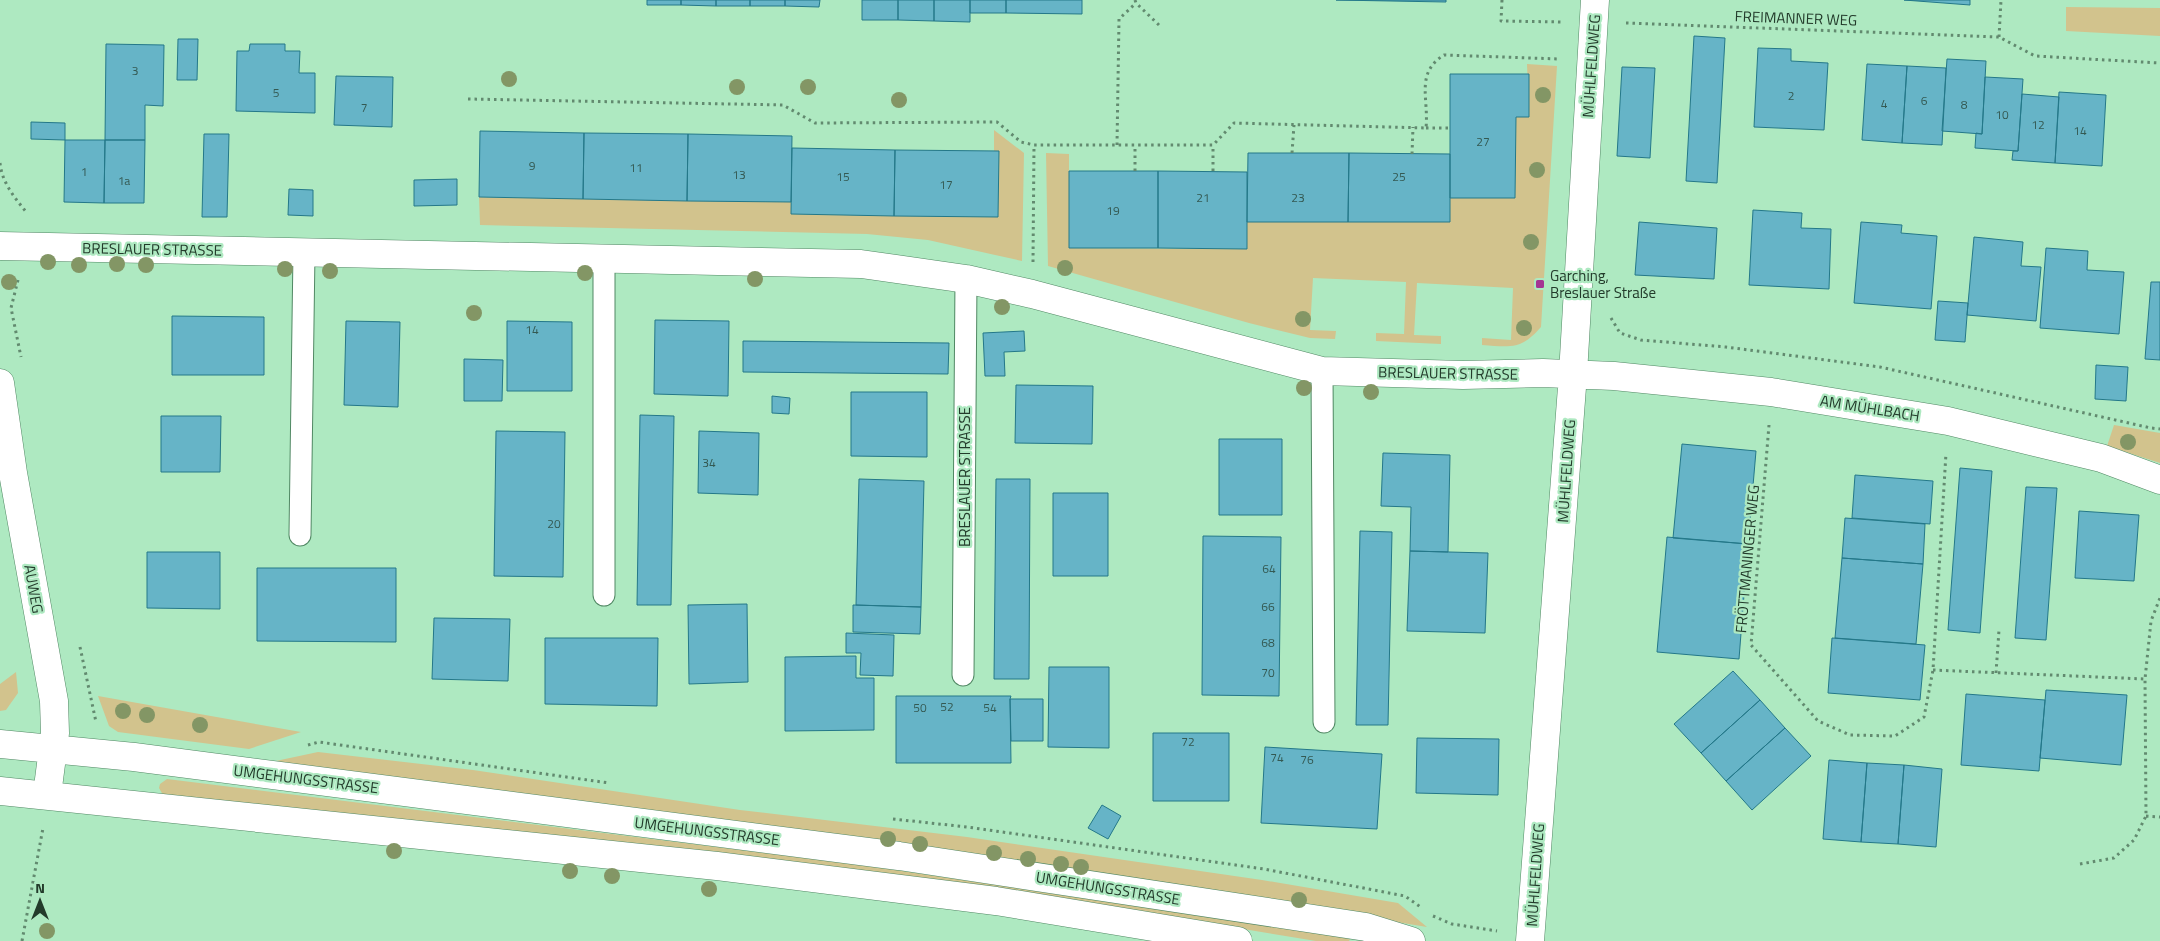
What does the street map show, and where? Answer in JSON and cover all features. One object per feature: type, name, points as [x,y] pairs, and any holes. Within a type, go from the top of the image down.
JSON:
[{"type":"street","name":"MÜHLFELDWEG","points":[[1530,941],[1573,374],[1594,11]]},
{"type":"street","name":"BRESLAUER STRASSE","points":[[0,246],[861,264],[966,279],[1032,294],[1322,372],[1463,375],[1573,374]]},
{"type":"street","name":"AM MÜHLBACH","points":[[1573,374],[1614,376],[1772,392],[1948,420],[2101,458],[2160,480]]},
{"type":"street","name":"AUWEG","points":[[0,383],[7,472],[54,701],[53,750],[47,795]]},
{"type":"street","name":"UMGEHUNGSSTRASSE","points":[[0,744],[153,759],[899,856],[1366,927],[1411,941]]},
{"type":"street","name":"UMGEHUNGSSTRASSE","points":[[0,791],[717,866],[996,901],[1238,941]]},
{"type":"lane","points":[[300,534],[304,252]]},
{"type":"lane","points":[[604,258],[604,594]]},
{"type":"lane","name":"BRESLAUER STRASSE","points":[[963,675],[966,279]]},
{"type":"lane","points":[[1322,372],[1324,722]]},
{"type":"path","name":"FREIMANNER WEG","points":[[1502,0],[1501,21],[1594,11],[1999,38],[2035,56],[2160,63]]},
{"type":"path","points":[[1999,38],[2001,0]]},
{"type":"path","points":[[1117,145],[1119,19],[1135,2],[1160,26]]},
{"type":"path","points":[[1426,128],[1426,74],[1433,62],[1444,55],[1590,60]]},
{"type":"path","points":[[468,99],[783,105],[815,123],[997,122],[1021,142],[1034,145],[1213,145]]},
{"type":"path","points":[[1213,171],[1213,145],[1234,123],[1450,128]]},
{"type":"path","points":[[1292,153],[1294,125]]},
{"type":"path","points":[[1412,154],[1413,127]]},
{"type":"path","points":[[1032,294],[1034,145]]},
{"type":"path","points":[[1135,145],[1135,171]]},
{"type":"path","points":[[1608,312],[1620,333],[1641,340],[1726,347],[1880,367],[2160,429]]},
{"type":"path","name":"FRÖTTMANINGER WEG","points":[[1772,392],[1751,645],[1818,721],[1850,735],[1895,736],[1924,717],[1934,670],[1948,420]]},
{"type":"path","points":[[2080,864],[2114,858],[2134,840],[2146,816],[2145,679],[2151,621],[2160,598]]},
{"type":"path","points":[[1996,673],[1999,630]]},
{"type":"path","points":[[1934,670],[2145,679]]},
{"type":"path","points":[[22,941],[47,795]]},
{"type":"path","points":[[2146,816],[2160,817]]},
{"type":"shaded area","points":[[2066,7],[2160,8],[2160,36],[2066,31]]},
{"type":"shaded area","points":[[1527,64],[1557,66],[1541,327],[1521,343],[1508,346],[1482,345],[1482,338],[1511,340],[1513,288],[1417,283],[1414,335],[1441,336],[1441,344],[1376,341],[1376,333],[1404,334],[1406,282],[1313,278],[1310,330],[1336,331],[1335,339],[1310,338],[1249,323],[1048,266],[1046,153],[1069,154],[1069,248],[1247,249],[1247,222],[1449,222],[1450,198],[1515,198],[1516,117],[1529,117]]},
{"type":"shaded area","points":[[994,130],[1024,153],[1022,261],[928,240],[867,234],[480,225],[479,197],[791,202],[791,214],[997,217],[999,152],[994,151]]},
{"type":"shaded area","points":[[2114,425],[2160,433],[2160,463],[2107,446]]},
{"type":"shaded area","points":[[16,672],[18,693],[6,710],[0,711],[0,684]]},
{"type":"shaded area","points":[[98,696],[301,732],[249,749],[118,732],[109,726]]},
{"type":"shaded area","points":[[318,752],[473,770],[740,810],[967,837],[1262,880],[1398,903],[1427,927],[1263,900],[257,765]]},
{"type":"shaded area","points":[[167,779],[855,864],[1345,936],[1350,939],[1349,941],[1316,941],[1134,911],[668,847],[163,795],[159,788],[160,784]]},
{"type":"building","points":[[647,0],[681,0],[681,5],[647,5]]},
{"type":"building","points":[[681,0],[716,0],[716,6],[681,5]]},
{"type":"building","points":[[716,0],[750,0],[750,6],[716,6]]},
{"type":"building","points":[[750,0],[785,0],[785,6],[750,6]]},
{"type":"building","points":[[785,0],[820,0],[819,7],[785,6]]},
{"type":"building","points":[[862,0],[898,0],[898,20],[862,20]]},
{"type":"building","points":[[898,0],[934,0],[934,21],[898,20]]},
{"type":"building","points":[[934,0],[970,0],[970,22],[934,21]]},
{"type":"building","points":[[970,0],[1006,0],[1006,13],[970,13]]},
{"type":"building","points":[[1006,0],[1082,0],[1082,14],[1006,13]]},
{"type":"building","points":[[1336,0],[1446,0],[1446,2]]},
{"type":"building","points":[[1904,0],[1970,0],[1970,5]]},
{"type":"building","points":[[1694,36],[1725,38],[1717,183],[1686,181]]},
{"type":"building","points":[[178,39],[198,39],[197,80],[177,80]]},
{"type":"building","points":[[106,44],[164,45],[163,106],[145,105],[145,140],[105,140]]},
{"type":"building","points":[[250,44],[285,44],[285,51],[300,51],[299,73],[315,73],[315,113],[236,111],[237,51],[249,51]]},
{"type":"building","points":[[1758,48],[1791,49],[1791,61],[1828,63],[1824,130],[1754,127]]},
{"type":"building","points":[[1947,59],[1986,61],[1982,134],[1942,131]]},
{"type":"building","points":[[1867,64],[1907,66],[1902,143],[1862,140]]},
{"type":"building","points":[[1907,66],[1946,68],[1942,145],[1902,143]]},
{"type":"building","points":[[1622,67],[1655,68],[1650,158],[1617,156]]},
{"type":"building","points":[[1450,74],[1529,74],[1529,117],[1516,117],[1515,198],[1450,198]]},
{"type":"building","points":[[336,76],[393,77],[392,127],[334,125]]},
{"type":"building","points":[[1985,77],[2023,79],[2018,151],[1975,148],[1976,133],[1982,134]]},
{"type":"building","points":[[2059,92],[2106,95],[2102,166],[2055,163]]},
{"type":"building","points":[[2022,94],[2059,97],[2055,163],[2012,160],[2013,151],[2018,151]]},
{"type":"building","points":[[31,122],[65,123],[65,140],[31,139]]},
{"type":"building","points":[[480,131],[584,133],[583,199],[479,197]]},
{"type":"building","points":[[584,133],[688,134],[687,201],[583,199]]},
{"type":"building","points":[[204,134],[229,134],[227,217],[202,217]]},
{"type":"building","points":[[688,134],[792,136],[791,202],[687,201]]},
{"type":"building","points":[[65,140],[105,140],[104,203],[64,202]]},
{"type":"building","points":[[105,140],[145,140],[144,203],[104,203]]},
{"type":"building","points":[[792,148],[895,150],[894,216],[791,214]]},
{"type":"building","points":[[895,150],[999,151],[998,217],[894,216]]},
{"type":"building","points":[[1248,153],[1349,153],[1348,222],[1247,222]]},
{"type":"building","points":[[1349,153],[1450,154],[1450,222],[1348,222]]},
{"type":"building","points":[[1069,171],[1158,171],[1158,248],[1069,248]]},
{"type":"building","points":[[1158,171],[1247,172],[1247,249],[1158,248]]},
{"type":"building","points":[[457,179],[457,205],[414,206],[414,180]]},
{"type":"building","points":[[289,189],[313,190],[313,216],[288,215]]},
{"type":"building","points":[[1753,210],[1802,213],[1801,228],[1831,229],[1829,289],[1749,285]]},
{"type":"building","points":[[1639,222],[1717,228],[1714,279],[1635,275]]},
{"type":"building","points":[[1861,222],[1902,225],[1901,233],[1937,236],[1931,309],[1854,303]]},
{"type":"building","points":[[1974,237],[2023,242],[2021,266],[2041,267],[2036,321],[1967,315]]},
{"type":"building","points":[[2046,248],[2088,251],[2087,270],[2124,272],[2119,334],[2040,328]]},
{"type":"building","points":[[2151,282],[2160,282],[2160,360],[2145,359]]},
{"type":"building","points":[[1938,301],[1968,303],[1965,342],[1935,340]]},
{"type":"building","points":[[172,316],[264,317],[264,375],[172,375]]},
{"type":"building","points":[[655,320],[729,321],[728,396],[654,394]]},
{"type":"building","points":[[346,321],[400,322],[398,407],[344,405]]},
{"type":"building","points":[[507,321],[572,322],[572,391],[507,391]]},
{"type":"building","points":[[1024,331],[1025,351],[1004,352],[1005,376],[985,376],[983,333]]},
{"type":"building","points":[[743,341],[949,343],[948,374],[743,372]]},
{"type":"building","points":[[464,359],[503,360],[502,401],[464,401]]},
{"type":"building","points":[[2096,365],[2128,367],[2126,401],[2095,399]]},
{"type":"building","points":[[1016,385],[1093,386],[1092,444],[1015,443]]},
{"type":"building","points":[[851,392],[927,392],[927,457],[851,456]]},
{"type":"building","points":[[772,396],[790,398],[789,414],[772,413]]},
{"type":"building","points":[[640,415],[674,416],[671,605],[637,605]]},
{"type":"building","points":[[161,416],[221,416],[220,472],[161,472]]},
{"type":"building","points":[[496,431],[565,432],[563,577],[494,576]]},
{"type":"building","points":[[699,431],[759,433],[758,495],[698,493]]},
{"type":"building","points":[[1219,439],[1282,439],[1282,515],[1219,515]]},
{"type":"building","points":[[1682,444],[1756,451],[1748,544],[1673,538]]},
{"type":"building","points":[[1383,453],[1450,455],[1448,552],[1410,551],[1411,507],[1381,506]]},
{"type":"building","points":[[1960,468],[1992,471],[1980,633],[1948,630]]},
{"type":"building","points":[[1855,475],[1933,481],[1930,524],[1852,518]]},
{"type":"building","points":[[859,479],[924,481],[921,607],[856,605]]},
{"type":"building","points":[[996,479],[1030,479],[1029,679],[994,679]]},
{"type":"building","points":[[2026,487],[2057,488],[2046,640],[2015,638]]},
{"type":"building","points":[[1053,493],[1108,493],[1108,576],[1053,576]]},
{"type":"building","points":[[2079,511],[2139,515],[2134,581],[2075,578]]},
{"type":"building","points":[[1845,518],[1925,524],[1923,564],[1842,558]]},
{"type":"building","points":[[1360,531],[1392,532],[1388,725],[1356,725]]},
{"type":"building","points":[[1203,536],[1281,537],[1279,696],[1202,695]]},
{"type":"building","points":[[1667,537],[1748,544],[1739,659],[1657,652]]},
{"type":"building","points":[[1410,551],[1488,553],[1485,633],[1407,631]]},
{"type":"building","points":[[147,552],[220,552],[220,609],[147,608]]},
{"type":"building","points":[[1842,558],[1923,564],[1916,644],[1835,638]]},
{"type":"building","points":[[257,568],[396,568],[396,642],[257,641]]},
{"type":"building","points":[[747,604],[748,682],[689,684],[688,605]]},
{"type":"building","points":[[853,605],[921,607],[920,634],[853,632]]},
{"type":"building","points":[[434,618],[510,619],[508,681],[432,679]]},
{"type":"building","points":[[846,633],[894,635],[893,676],[860,675],[861,653],[846,653]]},
{"type":"building","points":[[545,638],[658,638],[657,706],[545,704]]},
{"type":"building","points":[[1832,638],[1925,645],[1920,700],[1828,693]]},
{"type":"building","points":[[856,656],[856,678],[874,678],[874,730],[785,731],[785,657]]},
{"type":"building","points":[[1049,667],[1109,667],[1109,748],[1048,747]]},
{"type":"building","points":[[1733,671],[1760,700],[1701,753],[1674,724]]},
{"type":"building","points":[[2046,690],[2127,695],[2121,765],[2040,758]]},
{"type":"building","points":[[1966,694],[2045,700],[2039,771],[1961,765]]},
{"type":"building","points":[[896,696],[1011,696],[1011,763],[896,763]]},
{"type":"building","points":[[1010,699],[1043,699],[1043,741],[1011,741]]},
{"type":"building","points":[[1760,700],[1785,728],[1726,781],[1701,753]]},
{"type":"building","points":[[1785,728],[1811,756],[1752,810],[1726,781]]},
{"type":"building","points":[[1153,733],[1229,733],[1229,801],[1153,801]]},
{"type":"building","points":[[1417,738],[1499,739],[1498,795],[1416,793]]},
{"type":"building","points":[[1265,747],[1382,754],[1377,829],[1261,823]]},
{"type":"building","points":[[1829,760],[1867,763],[1861,842],[1823,839]]},
{"type":"building","points":[[1867,763],[1904,765],[1898,844],[1861,842]]},
{"type":"building","points":[[1904,765],[1942,769],[1936,847],[1898,844]]},
{"type":"building","points":[[1102,805],[1121,816],[1108,839],[1088,828]]},
{"type":"place","name":"Garching, Breslauer Straße","points":[[1540,284]]}]
